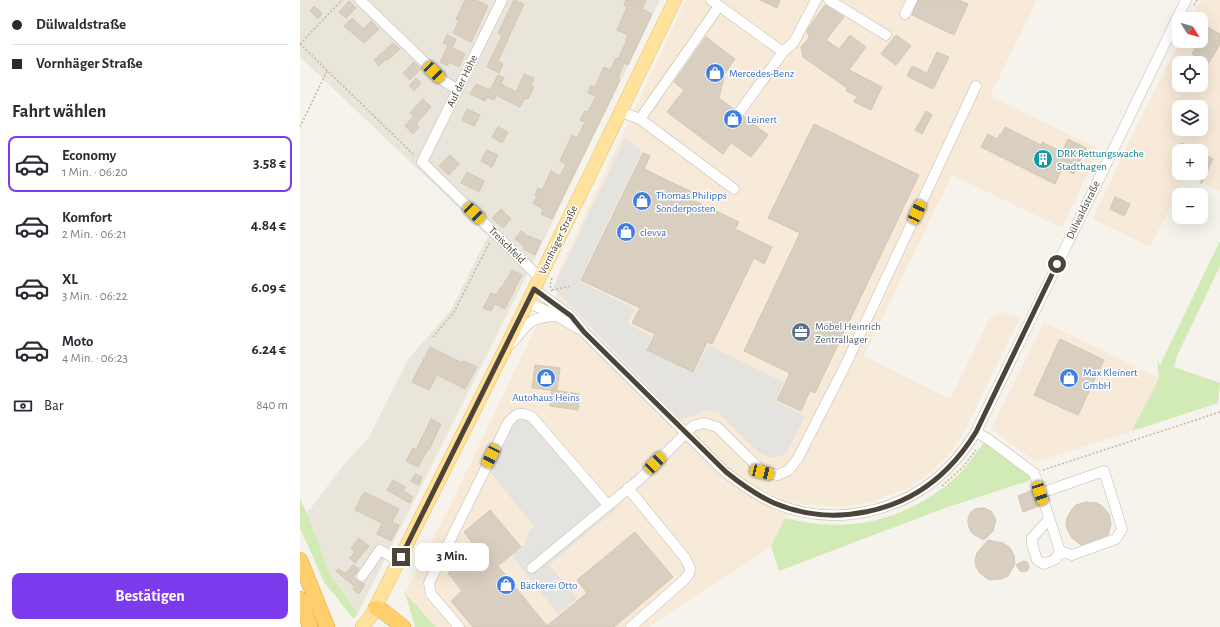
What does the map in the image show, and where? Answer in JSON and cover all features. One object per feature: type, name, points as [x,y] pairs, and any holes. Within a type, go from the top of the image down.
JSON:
[{"type":"highway","points":[[300,560],[327,627]]},
{"type":"highway","points":[[300,599],[310,627]]},
{"type":"highway","points":[[370,620],[384,612],[403,627]]},
{"type":"highway","points":[[370,620],[387,627]]},
{"type":"main road","name":"Vornhäger Straße","points":[[370,620],[502,355],[675,0]]},
{"type":"street","points":[[360,0],[445,82],[458,90]]},
{"type":"street","name":"Auf der Höhe","points":[[422,162],[502,0]]},
{"type":"street","points":[[741,110],[783,52],[794,42],[816,0]]},
{"type":"street","points":[[829,0],[886,35]]},
{"type":"street","points":[[905,14],[912,0]]},
{"type":"street","name":"Dülwaldstraße","points":[[537,283],[571,316],[584,332],[742,486],[774,503],[793,510],[815,514],[840,515],[866,512],[889,506],[911,496],[930,484],[948,468],[980,434],[1186,0]]},
{"type":"street","points":[[640,118],[715,3],[783,52]]},
{"type":"street","points":[[532,568],[640,479],[685,432],[693,426],[704,423],[717,427],[762,472],[778,476],[789,470],[798,458],[845,366],[976,86]]},
{"type":"street","points":[[621,112],[640,118],[734,189]]},
{"type":"street","name":"Treischfeld","points":[[422,162],[494,233],[537,283]]},
{"type":"street","name":"Dülwaldstraße","points":[[527,302],[557,316],[584,332]]},
{"type":"street","points":[[502,355],[525,326],[532,321],[542,317],[557,316]]},
{"type":"street","points":[[458,627],[431,594],[429,584],[512,417],[518,414],[526,413],[532,417],[608,505]]},
{"type":"street","points":[[980,434],[1034,472],[1060,551],[1056,559],[1044,564],[1037,560],[1032,544],[1032,538],[1049,519]]},
{"type":"street","points":[[1040,493],[1104,471],[1122,529],[1116,539],[1072,555],[1060,551]]},
{"type":"street","points":[[628,488],[685,558],[690,568],[689,574],[684,580],[631,627]]},
{"type":"street","points":[[362,576],[380,550],[399,561]]},
{"type":"path","points":[[342,0],[300,44],[422,162]]},
{"type":"path","points":[[300,127],[328,71]]},
{"type":"path","points":[[433,337],[454,312],[494,233]]},
{"type":"path","points":[[552,290],[571,286]]},
{"type":"path","points":[[1034,472],[1220,412]]},
{"type":"path","points":[[942,486],[963,467],[980,434]]},
{"type":"shaded area","points":[[300,0],[660,0],[535,258],[358,613],[330,575],[307,513],[345,463],[368,439],[409,358],[451,310],[488,236],[300,57]]},
{"type":"shaded area","points":[[686,0],[1037,0],[990,96],[1099,149],[1062,228],[952,175],[864,356],[950,399],[990,318],[1002,312],[1020,318],[962,436],[949,454],[932,471],[911,487],[868,503],[847,507],[806,505],[793,502],[771,546],[649,627],[436,627],[405,593],[448,510],[534,331],[558,292],[553,288],[559,270]]},
{"type":"shaded area","points":[[1201,0],[1220,0],[1220,191],[1197,180],[1208,180],[1208,144],[1172,144],[1172,180],[1184,180],[1180,188],[1172,188],[1172,203],[1150,247],[1093,219],[1128,144],[1172,57],[1172,92],[1208,92],[1208,56],[1172,56],[1176,48],[1208,48],[1208,12],[1195,12]]},
{"type":"shaded area","points":[[625,138],[642,151],[579,281],[635,309],[628,324],[652,336],[646,350],[694,373],[708,345],[784,382],[775,401],[805,416],[788,450],[783,455],[771,458],[758,452],[719,413],[706,410],[687,418],[680,418],[553,288]]},
{"type":"shaded area","points":[[1044,322],[1159,378],[1132,431],[1036,462],[991,429]]},
{"type":"shaded area","points":[[536,415],[616,509],[549,565],[577,598],[558,614],[512,556],[525,544],[529,531],[534,526],[483,464],[506,418]]},
{"type":"green space","points":[[1220,241],[1220,266],[1177,356],[1174,367],[1220,383],[1218,403],[1132,431],[1159,378],[1157,360],[1160,365]]},
{"type":"green space","points":[[984,442],[1027,472],[1031,480],[945,508],[779,571],[771,546],[785,518],[804,522],[841,525],[876,520],[894,515],[928,498],[950,482],[965,468]]},
{"type":"green space","points":[[300,499],[307,513],[330,575],[358,613],[354,619],[324,582],[300,528]]},
{"type":"green space","points":[[405,593],[436,627],[415,627]]},
{"type":"building","points":[[465,0],[476,0],[488,6],[471,42],[453,33],[459,20],[456,19]]},
{"type":"building","points":[[514,0],[524,4],[498,61],[503,64],[499,73],[487,67],[502,35],[498,33]]},
{"type":"building","points":[[626,0],[646,0],[642,9],[652,14],[628,65],[624,63],[618,78],[620,80],[552,219],[541,214],[543,209],[533,203],[537,196],[535,195],[538,188],[542,190],[551,171],[560,176],[566,164],[560,161],[572,135],[577,138],[585,122],[580,120],[585,111],[588,112],[596,96],[588,93],[591,85],[595,87],[604,67],[610,70],[616,58],[618,59],[626,42],[625,41],[628,35],[617,30],[627,7],[624,5]]},
{"type":"building","points":[[760,0],[780,0],[777,8]]},
{"type":"building","points":[[918,0],[959,0],[968,4],[954,35],[912,15]]},
{"type":"building","points":[[349,1],[356,8],[346,18],[339,12]]},
{"type":"building","points":[[825,5],[844,17],[826,40],[839,49],[850,35],[866,47],[849,70],[882,87],[871,110],[854,102],[857,96],[846,91],[847,88],[803,57],[801,47],[809,38],[807,30]]},
{"type":"building","points":[[314,6],[322,13],[318,19],[310,11]]},
{"type":"building","points":[[352,18],[364,29],[371,21],[379,29],[364,43],[344,26]]},
{"type":"building","points":[[1208,28],[1220,34],[1220,44],[1209,63],[1208,56],[1196,56],[1192,54],[1195,48],[1208,48]]},
{"type":"building","points":[[447,35],[456,39],[452,48],[465,54],[459,67],[449,62],[447,66],[440,62],[448,46],[443,43]]},
{"type":"building","points":[[896,35],[911,46],[896,65],[881,54]]},
{"type":"building","points":[[706,37],[735,59],[723,76],[724,78],[719,98],[735,110],[737,115],[743,116],[768,135],[751,157],[731,143],[723,154],[667,112],[684,90],[674,82]]},
{"type":"building","points":[[393,43],[400,49],[379,66],[374,60]]},
{"type":"building","points":[[937,52],[949,57],[933,89],[907,76],[912,66],[927,73]]},
{"type":"building","points":[[414,62],[421,69],[410,80],[403,73]]},
{"type":"building","points":[[524,74],[534,78],[531,85],[534,87],[528,99],[525,98],[520,107],[496,95],[494,100],[487,97],[485,101],[470,94],[476,84],[490,90],[498,75],[504,78],[501,84],[516,92]]},
{"type":"building","points":[[416,78],[421,83],[414,91],[409,86]]},
{"type":"building","points":[[423,99],[431,107],[416,124],[419,127],[413,134],[405,126],[414,116],[410,113]]},
{"type":"building","points":[[467,109],[480,115],[474,126],[462,120]]},
{"type":"building","points":[[926,111],[932,115],[922,134],[915,130]]},
{"type":"building","points":[[814,124],[919,175],[815,393],[810,391],[801,411],[777,400],[790,373],[744,351],[800,233],[768,218]]},
{"type":"building","points":[[498,127],[508,132],[502,143],[492,137]]},
{"type":"building","name":"DRK Rettungswache Stadthagen","points":[[1005,127],[1041,145],[1042,142],[1060,151],[1061,149],[1063,150],[1068,139],[1086,148],[1074,174],[1062,169],[1055,184],[981,147],[988,134],[997,139]]},
{"type":"building","points":[[487,150],[498,155],[492,167],[481,161]]},
{"type":"building","points":[[643,153],[650,156],[644,169],[694,193],[691,199],[739,222],[735,229],[772,247],[764,264],[754,258],[712,344],[707,342],[693,372],[647,350],[655,334],[632,323],[640,308],[581,280]]},
{"type":"building","points":[[450,155],[459,164],[449,175],[439,166]]},
{"type":"building","points":[[1208,156],[1213,159],[1208,169]]},
{"type":"building","points":[[467,172],[484,181],[479,192],[461,183]]},
{"type":"building","points":[[1115,197],[1130,204],[1124,216],[1110,209]]},
{"type":"building","points":[[501,209],[511,219],[503,228],[492,218]]},
{"type":"building","points":[[521,231],[528,236],[541,241],[535,255],[523,249],[524,246],[515,239]]},
{"type":"building","points":[[512,270],[522,275],[505,309],[495,304],[491,311],[483,308],[491,293],[496,295]]},
{"type":"building","name":"Max Kleinert GmbH","points":[[1060,339],[1104,360],[1078,415],[1034,395]]},
{"type":"building","points":[[430,347],[462,363],[463,361],[477,367],[465,389],[437,375],[429,390],[412,382]]},
{"type":"building","name":"Autohaus Heins","points":[[535,365],[560,368],[557,391],[532,388]]},
{"type":"building","points":[[552,390],[580,394],[578,410],[550,406]]},
{"type":"building","points":[[431,419],[441,424],[429,450],[428,449],[418,467],[406,461],[413,448],[416,450]]},
{"type":"building","points":[[415,474],[422,477],[419,485],[411,481]]},
{"type":"building","points":[[393,480],[405,487],[403,491],[413,497],[410,503],[387,490]]},
{"type":"building","points":[[1033,490],[1039,506],[1023,512],[1018,496]]},
{"type":"building","points":[[364,492],[399,509],[392,522],[399,525],[391,541],[377,534],[382,523],[355,510]]},
{"type":"building","points":[[1086,502],[1097,503],[1102,506],[1109,514],[1111,524],[1108,535],[1081,545],[1072,538],[1066,524],[1067,518],[1072,509],[1076,505]]},
{"type":"building","points":[[980,508],[991,511],[996,520],[993,531],[984,540],[973,534],[968,524],[970,513],[975,509]]},
{"type":"building","points":[[490,510],[521,547],[498,566],[547,626],[587,593],[577,580],[635,532],[673,577],[614,627],[473,627],[451,601],[462,591],[448,573],[477,549],[464,532]]},
{"type":"building","points":[[359,538],[369,546],[355,563],[349,558],[355,552],[351,548]]},
{"type":"building","points":[[988,540],[1003,543],[1010,548],[1014,555],[1015,564],[1008,576],[1001,579],[989,580],[980,573],[976,567],[975,560],[977,553]]},
{"type":"building","points":[[1023,561],[1027,562],[1029,566],[1028,570],[1025,572],[1020,571],[1016,565]]},
{"type":"building","points":[[353,565],[359,569],[353,577],[359,582],[365,584],[359,594],[353,590],[355,587],[336,571],[338,569],[346,573]]},
{"type":"place","name":"Mercedes-Benz","points":[[715,73]]},
{"type":"place","name":"Leinert","points":[[733,119]]},
{"type":"place","name":"DRK Rettungswache Stadthagen","points":[[1043,159]]},
{"type":"place","name":"Thomas Philipps Sonderposten","points":[[642,201]]},
{"type":"place","name":"clevva","points":[[626,232]]},
{"type":"place","name":"Möbel Heinrich Zentrallager","points":[[801,332]]},
{"type":"place","name":"Autohaus Heins","points":[[546,378]]},
{"type":"place","name":"Max Kleinert GmbH","points":[[1069,378]]},
{"type":"place","name":"Bäckerei Otto","points":[[506,585]]},
{"type":"route","points":[[401,557],[534,289],[571,316],[595,343],[742,486],[774,503],[793,510],[815,514],[840,515],[866,512],[889,506],[911,496],[930,484],[964,451],[976,432],[1057,264]]}]
